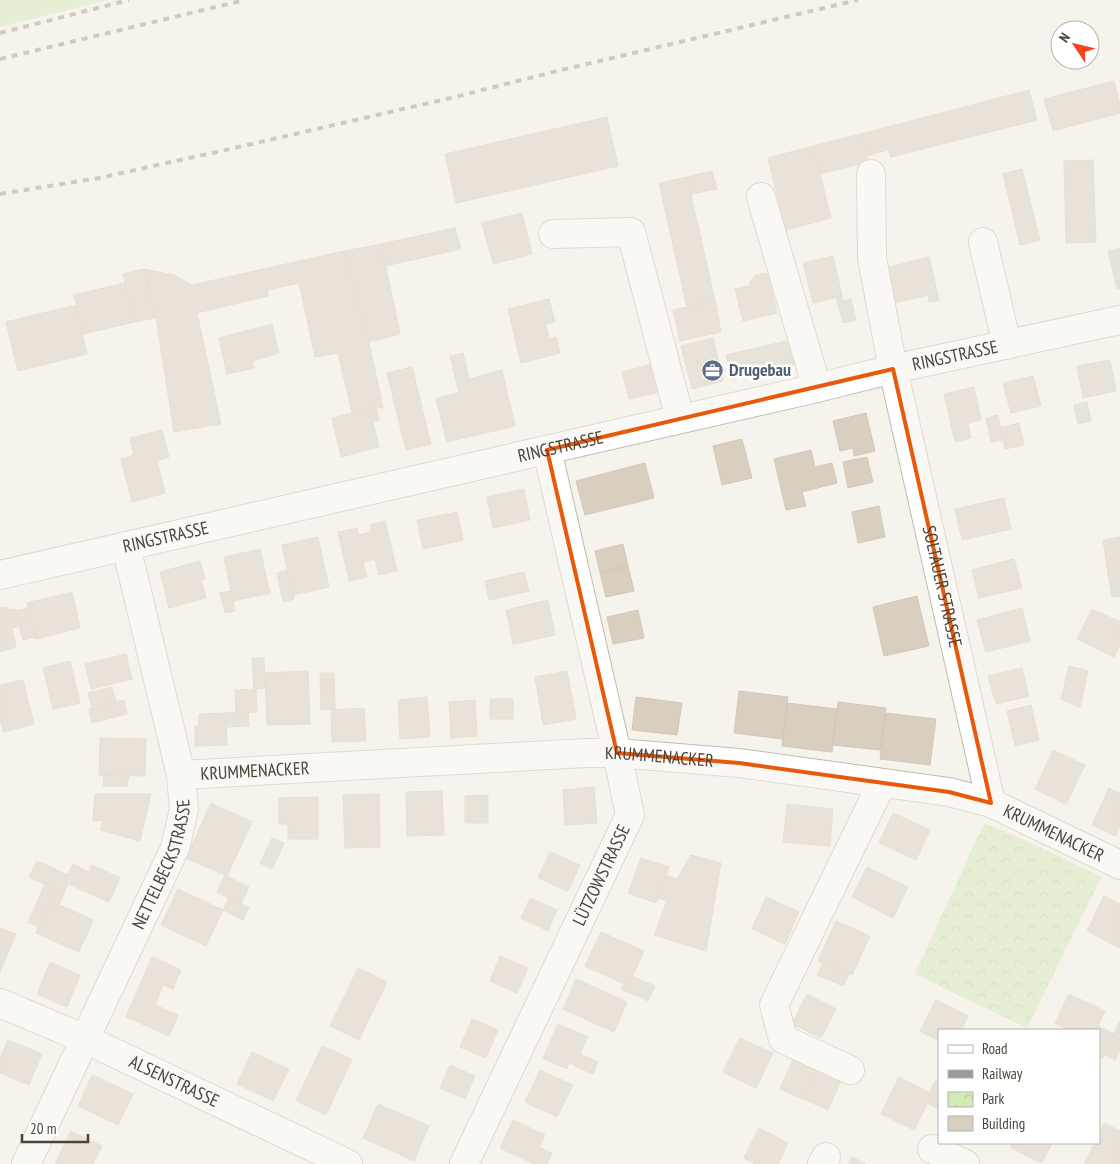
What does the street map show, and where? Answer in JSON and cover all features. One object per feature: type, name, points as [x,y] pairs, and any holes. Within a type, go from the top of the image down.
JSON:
[{"type":"street","name":"SOLTAUER STRASSE","points":[[871,174],[872,258],[893,369],[991,804]]},
{"type":"street","points":[[761,197],[817,388]]},
{"type":"street","points":[[553,234],[631,232],[680,419]]},
{"type":"street","points":[[983,242],[1007,345]]},
{"type":"street","name":"RINGSTRASSE","points":[[0,575],[893,369],[1120,320]]},
{"type":"street","name":"LÜTZOWSTRASSE","points":[[464,1164],[630,815],[547,450]]},
{"type":"street","name":"NETTELBECKSTRASSE","points":[[26,1164],[175,848],[184,808],[181,775],[126,546]]},
{"type":"street","name":"KRUMMENACKER","points":[[181,775],[617,753],[739,762],[949,792],[991,804],[1120,865]]},
{"type":"street","points":[[850,1070],[783,1039],[774,1005],[882,782]]},
{"type":"street","name":"ALSENSTRASSE","points":[[0,1003],[85,1039],[348,1164]]},
{"type":"street","points":[[932,1148],[965,1164]]},
{"type":"highlighted area","points":[[893,369],[991,803],[949,792],[739,763],[617,753],[547,450]]},
{"type":"green space","points":[[0,0],[108,0],[0,27]]},
{"type":"green space","points":[[984,823],[1102,877],[1027,1028],[915,974]]},
{"type":"building","points":[[1114,81],[1120,104],[1120,113],[1053,131],[1044,99]]},
{"type":"building","points":[[1029,90],[1037,120],[891,157],[888,150],[866,156],[861,134]]},
{"type":"building","points":[[607,117],[618,166],[456,203],[445,154]]},
{"type":"building","points":[[861,134],[868,162],[820,174],[813,146]]},
{"type":"building","points":[[813,146],[831,218],[786,230],[768,158]]},
{"type":"building","points":[[1093,160],[1096,242],[1066,243],[1064,161]]},
{"type":"building","points":[[1022,169],[1040,240],[1020,245],[1003,174]]},
{"type":"building","points":[[712,171],[717,189],[691,194],[687,177]]},
{"type":"building","points":[[687,177],[715,301],[687,307],[659,183]]},
{"type":"building","points":[[522,213],[532,254],[493,264],[482,223]]},
{"type":"building","points":[[455,228],[461,249],[385,266],[381,244]]},
{"type":"building","points":[[381,244],[400,334],[369,342],[344,251]]},
{"type":"building","points":[[1120,248],[1120,288],[1117,289],[1108,251]]},
{"type":"building","points":[[344,251],[369,342],[383,408],[376,407],[352,413],[338,353],[315,357],[299,283],[267,290],[268,296],[197,313],[221,424],[174,432],[156,318],[144,269],[174,275],[192,285]]},
{"type":"building","points":[[833,256],[842,296],[813,303],[803,263]]},
{"type":"building","points":[[929,257],[939,300],[929,302],[928,295],[890,304],[882,269]]},
{"type":"building","points":[[144,269],[156,318],[134,322],[123,274]]},
{"type":"building","points":[[763,273],[768,275],[777,313],[743,321],[735,289],[750,286],[750,282],[755,276]]},
{"type":"building","points":[[125,283],[134,322],[83,334],[74,295]]},
{"type":"building","points":[[842,296],[844,301],[851,299],[856,320],[843,323],[836,297]]},
{"type":"building","points":[[549,299],[555,322],[546,324],[549,339],[556,337],[560,353],[521,363],[508,309]]},
{"type":"building","points":[[715,301],[721,332],[680,341],[673,310]]},
{"type":"building","points":[[76,305],[87,354],[18,371],[6,322]]},
{"type":"building","points":[[272,324],[279,353],[252,361],[254,368],[227,374],[219,338]]},
{"type":"building","points":[[713,338],[723,381],[692,389],[681,346]]},
{"type":"building","points":[[791,340],[797,364],[732,379],[726,355]]},
{"type":"building","points":[[463,353],[469,379],[502,370],[515,426],[447,442],[436,398],[459,393],[450,356]]},
{"type":"building","points":[[1110,360],[1116,391],[1083,398],[1077,366]]},
{"type":"building","points":[[653,364],[660,392],[629,399],[622,372]]},
{"type":"building","points":[[412,367],[431,444],[406,450],[387,373]]},
{"type":"building","points":[[1033,376],[1041,406],[1011,413],[1003,383]]},
{"type":"building","points":[[974,387],[981,420],[968,423],[971,438],[955,442],[944,394]]},
{"type":"building","points":[[1087,402],[1091,421],[1078,424],[1074,405]]},
{"type":"building","points":[[376,407],[379,420],[373,422],[379,447],[341,457],[332,418]]},
{"type":"building","points":[[866,413],[875,451],[854,456],[853,448],[840,451],[833,421]]},
{"type":"building","points":[[998,415],[1003,440],[991,442],[986,418]]},
{"type":"building","points":[[1019,423],[1024,445],[1005,449],[1000,428]]},
{"type":"building","points":[[162,430],[169,457],[157,461],[165,493],[132,502],[121,459],[134,455],[130,438]]},
{"type":"building","points":[[742,439],[752,478],[722,485],[713,446]]},
{"type":"building","points":[[811,450],[815,467],[832,463],[837,483],[802,492],[806,506],[786,510],[774,459]]},
{"type":"building","points":[[867,457],[873,482],[848,488],[843,462]]},
{"type":"building","points":[[645,463],[654,498],[585,515],[576,481]]},
{"type":"building","points":[[524,489],[530,520],[493,528],[487,497]]},
{"type":"building","points":[[1004,498],[1011,529],[962,540],[955,509]]},
{"type":"building","points":[[879,506],[885,537],[858,543],[852,512]]},
{"type":"building","points":[[457,512],[463,540],[423,549],[417,520]]},
{"type":"building","points":[[385,521],[397,571],[379,575],[375,559],[363,562],[367,577],[349,581],[338,532],[357,528],[358,535],[371,532],[370,525]]},
{"type":"building","points":[[318,537],[329,587],[293,595],[282,545]]},
{"type":"building","points":[[1120,537],[1120,578],[1109,580],[1103,540]]},
{"type":"building","points":[[623,544],[628,566],[600,573],[595,551]]},
{"type":"building","points":[[260,549],[270,593],[233,601],[224,557]]},
{"type":"building","points":[[1014,559],[1022,588],[979,598],[972,570]]},
{"type":"building","points":[[200,561],[205,579],[201,580],[206,598],[169,608],[160,572]]},
{"type":"building","points":[[628,566],[634,591],[606,597],[600,573]]},
{"type":"building","points":[[287,570],[294,599],[283,602],[277,573]]},
{"type":"building","points":[[524,572],[529,591],[489,600],[485,581]]},
{"type":"building","points":[[1120,578],[1120,596],[1112,597],[1109,580]]},
{"type":"building","points":[[231,591],[235,611],[225,613],[220,593]]},
{"type":"building","points":[[72,592],[80,628],[36,639],[27,603]]},
{"type":"building","points":[[917,596],[929,646],[884,656],[873,607]]},
{"type":"building","points":[[548,600],[555,635],[513,644],[506,610]]},
{"type":"building","points":[[7,607],[16,647],[0,652],[0,608]]},
{"type":"building","points":[[29,608],[36,637],[23,640],[15,611]]},
{"type":"building","points":[[1022,608],[1030,641],[986,652],[977,620]]},
{"type":"building","points":[[15,609],[19,626],[12,628],[7,610]]},
{"type":"building","points":[[1092,609],[1120,622],[1120,645],[1114,657],[1077,639]]},
{"type":"building","points":[[638,610],[644,638],[613,644],[607,617]]},
{"type":"building","points":[[126,654],[132,679],[91,689],[85,664]]},
{"type":"building","points":[[252,658],[264,658],[265,688],[254,689]]},
{"type":"building","points":[[70,661],[80,703],[53,709],[43,668]]},
{"type":"building","points":[[1069,666],[1088,671],[1080,707],[1061,699]]},
{"type":"building","points":[[1022,668],[1029,696],[996,704],[988,676]]},
{"type":"building","points":[[308,671],[310,724],[267,725],[265,673]]},
{"type":"building","points":[[567,671],[576,719],[543,725],[535,677]]},
{"type":"building","points":[[320,673],[334,673],[335,709],[321,710]]},
{"type":"building","points":[[23,680],[34,724],[3,732],[0,718],[0,685]]},
{"type":"building","points":[[112,687],[116,702],[92,709],[88,693]]},
{"type":"building","points":[[256,689],[257,712],[236,713],[235,690]]},
{"type":"building","points":[[739,691],[788,697],[783,739],[734,733]]},
{"type":"building","points":[[427,697],[430,737],[400,739],[398,700]]},
{"type":"building","points":[[636,697],[682,703],[677,735],[632,730]]},
{"type":"building","points":[[490,699],[513,699],[513,719],[490,719]]},
{"type":"building","points":[[124,700],[127,714],[92,723],[89,709]]},
{"type":"building","points":[[475,700],[477,736],[451,738],[449,702]]},
{"type":"building","points":[[838,702],[886,708],[880,750],[833,745]]},
{"type":"building","points":[[787,703],[837,709],[832,752],[782,746]]},
{"type":"building","points":[[1031,705],[1039,740],[1015,746],[1007,711]]},
{"type":"building","points":[[364,708],[366,741],[332,742],[331,710]]},
{"type":"building","points":[[248,712],[249,726],[226,727],[226,713]]},
{"type":"building","points":[[226,713],[227,745],[195,746],[195,726],[199,725],[199,714]]},
{"type":"building","points":[[885,713],[936,719],[930,765],[880,759]]},
{"type":"building","points":[[100,738],[146,739],[145,776],[99,775]]},
{"type":"building","points":[[1053,750],[1085,765],[1066,804],[1035,789]]},
{"type":"building","points":[[104,775],[129,776],[127,786],[103,786]]},
{"type":"building","points":[[594,787],[597,823],[565,825],[563,790]]},
{"type":"building","points":[[1109,788],[1120,793],[1120,826],[1115,836],[1092,825]]},
{"type":"building","points":[[442,791],[444,835],[407,836],[406,792]]},
{"type":"building","points":[[95,794],[151,794],[140,841],[100,830],[103,820],[93,821]]},
{"type":"building","points":[[379,794],[380,847],[345,848],[343,795]]},
{"type":"building","points":[[488,795],[488,823],[465,823],[465,796]]},
{"type":"building","points":[[318,797],[318,839],[288,839],[288,824],[279,824],[279,798]]},
{"type":"building","points":[[211,803],[252,822],[227,876],[186,858]]},
{"type":"building","points":[[787,804],[833,809],[830,846],[783,842]]},
{"type":"building","points":[[893,813],[930,830],[916,860],[879,843]]},
{"type":"building","points":[[272,838],[284,843],[272,869],[260,863]]},
{"type":"building","points":[[550,852],[580,865],[568,891],[538,878]]},
{"type":"building","points":[[691,855],[721,863],[706,951],[654,935],[667,901],[658,898],[666,875],[677,879]]},
{"type":"building","points":[[641,858],[669,867],[656,903],[628,893]]},
{"type":"building","points":[[37,861],[68,875],[64,882],[68,884],[64,893],[29,877]]},
{"type":"building","points":[[73,864],[89,872],[92,865],[120,878],[109,902],[64,882]]},
{"type":"building","points":[[867,867],[908,887],[893,918],[852,897]]},
{"type":"building","points":[[225,875],[249,887],[241,904],[217,892]]},
{"type":"building","points":[[45,884],[64,893],[59,905],[51,901],[39,927],[28,922]]},
{"type":"building","points":[[178,889],[223,910],[206,946],[161,925]]},
{"type":"building","points":[[1104,896],[1120,904],[1120,948],[1087,931]]},
{"type":"building","points":[[766,897],[799,912],[785,944],[752,929]]},
{"type":"building","points":[[229,898],[249,907],[243,920],[223,910]]},
{"type":"building","points":[[530,898],[557,910],[548,931],[521,918]]},
{"type":"building","points":[[51,901],[93,920],[79,952],[36,933]]},
{"type":"building","points":[[836,921],[870,936],[852,975],[818,961]]},
{"type":"building","points":[[0,928],[16,934],[0,972]]},
{"type":"building","points":[[601,932],[644,951],[628,986],[585,966]]},
{"type":"building","points":[[500,956],[528,968],[517,993],[490,981]]},
{"type":"building","points":[[152,957],[181,970],[173,989],[163,985],[155,1005],[178,1015],[169,1036],[126,1017]]},
{"type":"building","points":[[50,962],[80,975],[67,1007],[37,994]]},
{"type":"building","points":[[823,963],[849,974],[843,986],[817,975]]},
{"type":"building","points":[[358,968],[387,982],[359,1040],[330,1026]]},
{"type":"building","points":[[632,976],[655,986],[648,1001],[621,989],[624,984],[628,986]]},
{"type":"building","points":[[576,979],[627,1002],[614,1032],[563,1009]]},
{"type":"building","points":[[807,994],[836,1009],[821,1038],[792,1024]]},
{"type":"building","points":[[1069,994],[1105,1011],[1096,1029],[1068,1029],[1055,1023]]},
{"type":"building","points":[[936,1000],[968,1016],[962,1029],[938,1029],[938,1040],[920,1031]]},
{"type":"building","points":[[472,1019],[498,1030],[486,1058],[460,1047]]},
{"type":"building","points":[[1120,1021],[1120,1050],[1115,1060],[1104,1054]]},
{"type":"building","points":[[558,1024],[588,1037],[580,1054],[598,1062],[593,1074],[569,1063],[567,1069],[543,1058]]},
{"type":"building","points":[[1098,1026],[1114,1034],[1102,1059],[1100,1058],[1100,1029],[1096,1029]]},
{"type":"building","points":[[740,1038],[773,1053],[756,1088],[723,1072]]},
{"type":"building","points":[[8,1040],[42,1054],[29,1085],[0,1073],[0,1058]]},
{"type":"building","points":[[322,1046],[352,1059],[326,1115],[296,1101]]},
{"type":"building","points":[[252,1052],[289,1069],[273,1101],[237,1084]]},
{"type":"building","points":[[795,1055],[818,1065],[803,1099],[780,1089]]},
{"type":"building","points":[[450,1065],[475,1076],[465,1099],[440,1088]]},
{"type":"building","points":[[818,1065],[843,1076],[828,1110],[803,1099]]},
{"type":"building","points":[[540,1070],[573,1085],[557,1117],[525,1102]]},
{"type":"building","points":[[92,1075],[133,1094],[118,1125],[78,1106]]},
{"type":"building","points":[[899,1077],[932,1094],[914,1130],[881,1114]]},
{"type":"building","points":[[935,1081],[938,1082],[938,1108],[927,1103],[932,1094],[930,1092]]},
{"type":"building","points":[[378,1104],[429,1126],[414,1161],[363,1138]]},
{"type":"building","points":[[513,1120],[545,1135],[539,1147],[552,1153],[547,1164],[534,1164],[500,1148]]},
{"type":"building","points":[[1104,1123],[1120,1131],[1120,1164],[1084,1164],[1094,1144],[1100,1144],[1100,1132]]},
{"type":"building","points":[[759,1128],[788,1143],[778,1164],[756,1164],[744,1158]]},
{"type":"building","points":[[71,1131],[102,1146],[93,1164],[55,1164]]},
{"type":"building","points":[[1013,1144],[1052,1144],[1042,1163],[1011,1148]]},
{"type":"building","points":[[852,1157],[866,1164],[848,1164]]},
{"type":"railway","points":[[0,33],[129,0]]},
{"type":"railway","points":[[0,59],[245,0]]},
{"type":"railway","points":[[0,194],[99,178],[230,149],[858,0]]},
{"type":"place","name":"Drugebau","points":[[713,370]]}]
